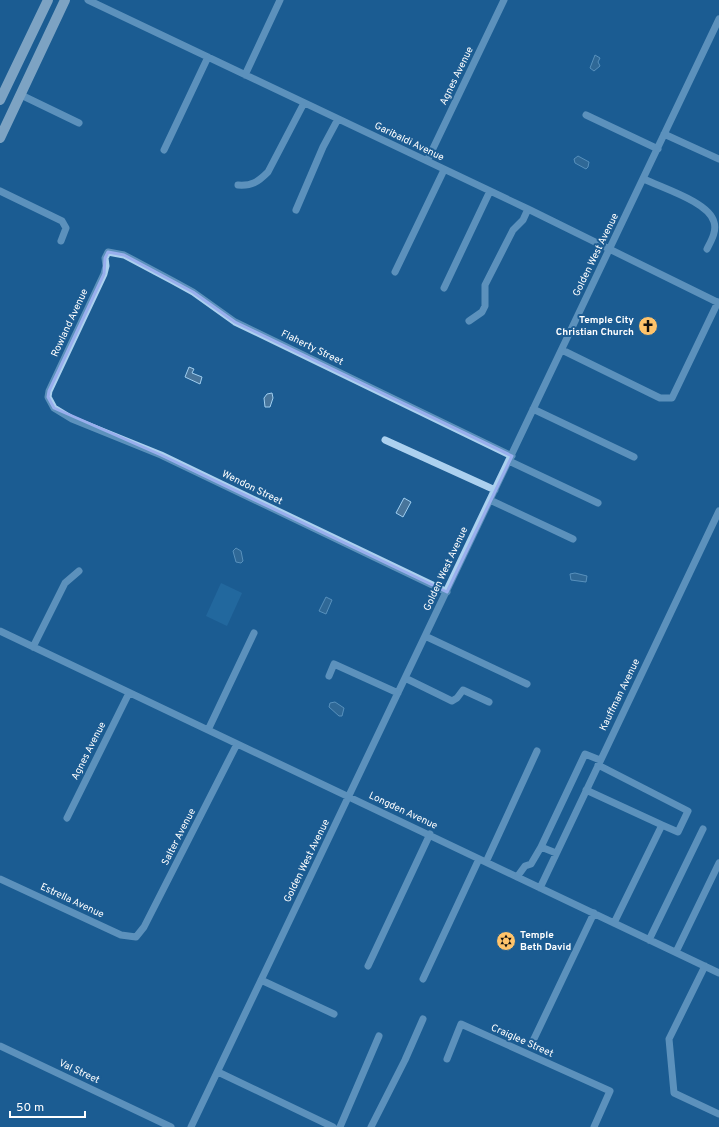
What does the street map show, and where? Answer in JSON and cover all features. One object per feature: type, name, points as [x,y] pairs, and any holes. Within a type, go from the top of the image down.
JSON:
[{"type":"main road","points":[[0,100],[48,0]]},
{"type":"main road","points":[[0,138],[66,0]]},
{"type":"street","name":"Garibaldi Avenue","points":[[88,0],[528,209],[718,303]]},
{"type":"street","points":[[245,75],[280,0]]},
{"type":"street","name":"Agnes Avenue","points":[[427,161],[504,0]]},
{"type":"street","name":"Golden West Avenue","points":[[191,1127],[644,179],[664,134],[716,35],[719,19]]},
{"type":"street","points":[[164,150],[208,57]]},
{"type":"street","points":[[21,95],[80,123]]},
{"type":"street","points":[[238,185],[250,186],[260,180],[268,172],[304,103]]},
{"type":"street","points":[[586,115],[658,149]]},
{"type":"street","points":[[296,210],[323,147],[338,119]]},
{"type":"street","points":[[664,134],[719,159]]},
{"type":"street","points":[[395,272],[444,170]]},
{"type":"street","points":[[644,179],[695,202],[708,211],[715,227],[707,249]]},
{"type":"street","points":[[0,191],[62,221],[66,228],[60,241]]},
{"type":"street","points":[[444,288],[490,191]]},
{"type":"street","points":[[469,321],[474,316],[482,312],[485,306],[485,285],[513,230],[523,220],[528,209]]},
{"type":"street","name":"Rowland Avenue","points":[[50,402],[48,398],[49,390],[104,274],[106,266],[104,258],[108,252]]},
{"type":"street","name":"Flaherty Street","points":[[108,252],[124,255],[193,292],[235,322],[598,503]]},
{"type":"street","points":[[562,350],[660,398],[672,398],[718,303]]},
{"type":"street","name":"Wendon Street","points":[[50,402],[54,408],[72,419],[161,455],[447,592]]},
{"type":"street","points":[[533,409],[634,457]]},
{"type":"street","points":[[385,440],[495,490]]},
{"type":"street","points":[[490,500],[573,539]]},
{"type":"street","name":"Kauffman Avenue","points":[[540,888],[719,511]]},
{"type":"street","points":[[33,647],[65,583],[79,571]]},
{"type":"street","name":"Longden Avenue","points":[[0,631],[430,834],[483,861],[719,973]]},
{"type":"street","points":[[208,730],[254,633]]},
{"type":"street","points":[[425,636],[527,684]]},
{"type":"street","points":[[329,676],[334,664],[398,693]]},
{"type":"street","points":[[405,678],[452,701],[456,699],[464,690],[489,702]]},
{"type":"street","name":"Agnes Avenue","points":[[67,818],[129,693]]},
{"type":"street","name":"Salter Avenue","points":[[136,937],[144,927],[237,744]]},
{"type":"street","points":[[423,979],[537,751]]},
{"type":"street","points":[[517,877],[525,866],[531,864],[541,847],[585,754],[688,811],[678,832],[586,790]]},
{"type":"street","points":[[614,923],[662,825]]},
{"type":"street","points":[[649,940],[703,829]]},
{"type":"street","points":[[368,966],[430,834]]},
{"type":"street","points":[[541,847],[556,853]]},
{"type":"street","points":[[676,952],[719,863]]},
{"type":"street","name":"Estrella Avenue","points":[[0,879],[121,936],[136,937]]},
{"type":"street","points":[[532,1043],[594,913]]},
{"type":"street","points":[[705,966],[669,1039],[672,1082],[674,1093],[719,1114]]},
{"type":"street","points":[[261,980],[334,1014]]},
{"type":"street","points":[[371,1127],[402,1066],[423,1019]]},
{"type":"street","name":"Craiglee Street","points":[[447,1059],[461,1024],[610,1091],[594,1127]]},
{"type":"street","points":[[340,1127],[379,1036]]},
{"type":"street","name":"Val Street","points":[[0,1046],[172,1127]]},
{"type":"street","points":[[218,1072],[333,1127]]},
{"type":"highlighted area","points":[[108,252],[124,255],[193,292],[235,322],[512,456],[447,592],[161,455],[54,408],[48,397],[49,391],[104,274],[105,258]]},
{"type":"shaded area","points":[[595,55],[600,58],[598,62],[600,66],[594,71],[590,68]]},
{"type":"shaded area","points":[[578,156],[589,162],[586,169],[575,163],[574,159]]},
{"type":"shaded area","points":[[189,367],[194,369],[192,373],[202,377],[200,384],[185,377]]},
{"type":"shaded area","points":[[272,393],[273,398],[270,407],[265,407],[264,398],[267,394]]},
{"type":"shaded area","points":[[404,498],[411,502],[403,517],[396,513]]},
{"type":"shaded area","points":[[236,548],[241,551],[243,561],[241,563],[236,562],[233,551]]},
{"type":"shaded area","points":[[575,573],[587,576],[586,582],[571,580],[570,574]]},
{"type":"shaded area","points":[[221,583],[242,593],[227,626],[206,616]]},
{"type":"shaded area","points":[[326,597],[332,600],[326,614],[319,611]]},
{"type":"shaded area","points":[[335,702],[344,708],[342,716],[339,716],[329,707],[330,703]]},
{"type":"place","name":"Temple City Christian Church","points":[[648,326]]},
{"type":"place","name":"Temple Beth David","points":[[506,941]]}]
